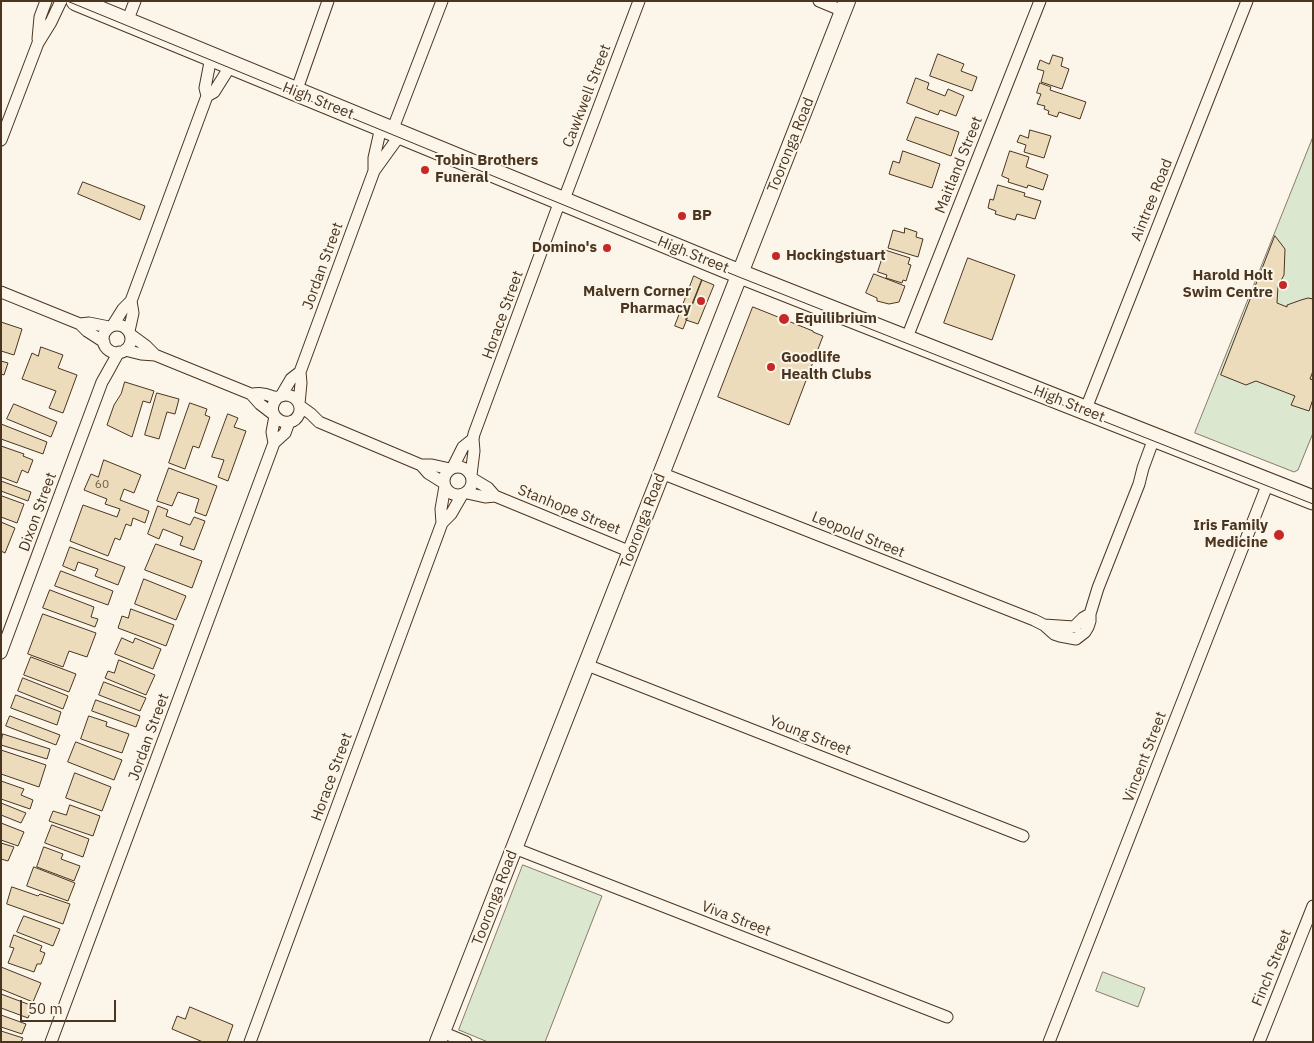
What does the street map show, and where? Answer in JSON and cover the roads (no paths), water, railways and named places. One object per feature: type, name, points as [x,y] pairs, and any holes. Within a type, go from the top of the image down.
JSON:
[{"type":"main road","name":"High Street","points":[[76,1],[740,274],[1268,483],[1311,495]]},
{"type":"main road","name":"Tooronga Road","points":[[440,1037],[845,6]]},
{"type":"street","points":[[38,43],[40,17],[46,1]]},
{"type":"street","points":[[1,140],[38,43],[61,1]]},
{"type":"street","points":[[127,22],[135,1]]},
{"type":"street","points":[[296,92],[328,1]]},
{"type":"street","points":[[391,131],[442,1]]},
{"type":"street","name":"Cawkwell Street","points":[[562,201],[639,1]]},
{"type":"street","points":[[819,1],[845,6]]},
{"type":"street","name":"Maitland Street","points":[[906,340],[1040,1]]},
{"type":"street","name":"Aintree Road","points":[[1085,411],[1247,1]]},
{"type":"street","points":[[105,345],[104,334],[131,301],[207,96],[205,88],[211,57]]},
{"type":"street","points":[[207,96],[214,92],[231,65]]},
{"type":"street","name":"Jordan Street","points":[[374,171],[374,158],[391,131]]},
{"type":"street","name":"Jordan Street","points":[[299,405],[300,372],[374,171],[391,131]]},
{"type":"street","name":"Horace Street","points":[[452,468],[463,447],[472,439],[562,201]]},
{"type":"street","points":[[1,292],[80,324],[112,352],[122,351],[155,355],[251,394],[280,397],[292,396],[299,405],[319,422],[421,465],[452,468]]},
{"type":"street","points":[[122,351],[130,344],[133,313],[131,301]]},
{"type":"street","points":[[80,324],[122,326],[155,355]]},
{"type":"street","name":"Dixon Street","points":[[102,382],[105,345]]},
{"type":"street","name":"Dixon Street","points":[[1,653],[102,382],[110,371],[112,363],[122,351]]},
{"type":"street","name":"Jordan Street","points":[[280,397],[291,379],[300,372]]},
{"type":"street","points":[[251,394],[281,422],[319,422]]},
{"type":"street","points":[[274,415],[273,405],[280,397]]},
{"type":"street","points":[[292,421],[299,414],[299,405]]},
{"type":"street","name":"Jordan Street","points":[[274,415],[272,432],[274,443]]},
{"type":"street","name":"Jordan Street","points":[[52,1042],[274,443],[285,433],[292,421]]},
{"type":"street","name":"Leopold Street","points":[[662,473],[1044,625],[1075,633],[1083,618],[1090,614],[1098,588],[1139,484],[1154,438]]},
{"type":"street","name":"Horace Street","points":[[472,439],[474,451],[472,477]]},
{"type":"street","points":[[421,465],[428,473],[444,484],[452,494],[464,494],[472,486],[472,477],[468,470],[458,466],[452,468],[445,475],[444,484]]},
{"type":"street","name":"Stanhope Street","points":[[472,477],[488,488],[495,496],[631,552]]},
{"type":"street","name":"Vincent Street","points":[[1049,1042],[1268,483]]},
{"type":"street","name":"Horace Street","points":[[250,1042],[442,523],[444,484]]},
{"type":"street","name":"Horace Street","points":[[442,523],[464,494]]},
{"type":"street","name":"Stanhope Street","points":[[464,494],[485,497],[495,496]]},
{"type":"street","name":"Young Street","points":[[586,664],[1023,836]]},
{"type":"street","name":"Viva Street","points":[[514,848],[947,1018]]},
{"type":"street","name":"Finch Street","points":[[1259,1042],[1313,906]]},
{"type":"street","points":[[440,1037],[466,1042]]},
{"type":"tram line","points":[[67,1],[739,277],[1313,504]]},
{"type":"place","name":"Tobin Brothers Funeral","points":[[425,170]]},
{"type":"place","name":"BP","points":[[682,216]]},
{"type":"place","name":"Domino's","points":[[607,248]]},
{"type":"place","name":"Hockingstuart","points":[[776,256]]},
{"type":"place","name":"Harold Holt Swim Centre","points":[[1283,285]]},
{"type":"place","name":"Malvern Corner Pharmacy","points":[[701,301]]},
{"type":"place","name":"Equilibrium","points":[[784,319]]},
{"type":"place","name":"Goodlife Health Clubs","points":[[771,367]]},
{"type":"place","name":"Iris Family Medicine","points":[[1279,535]]}]
